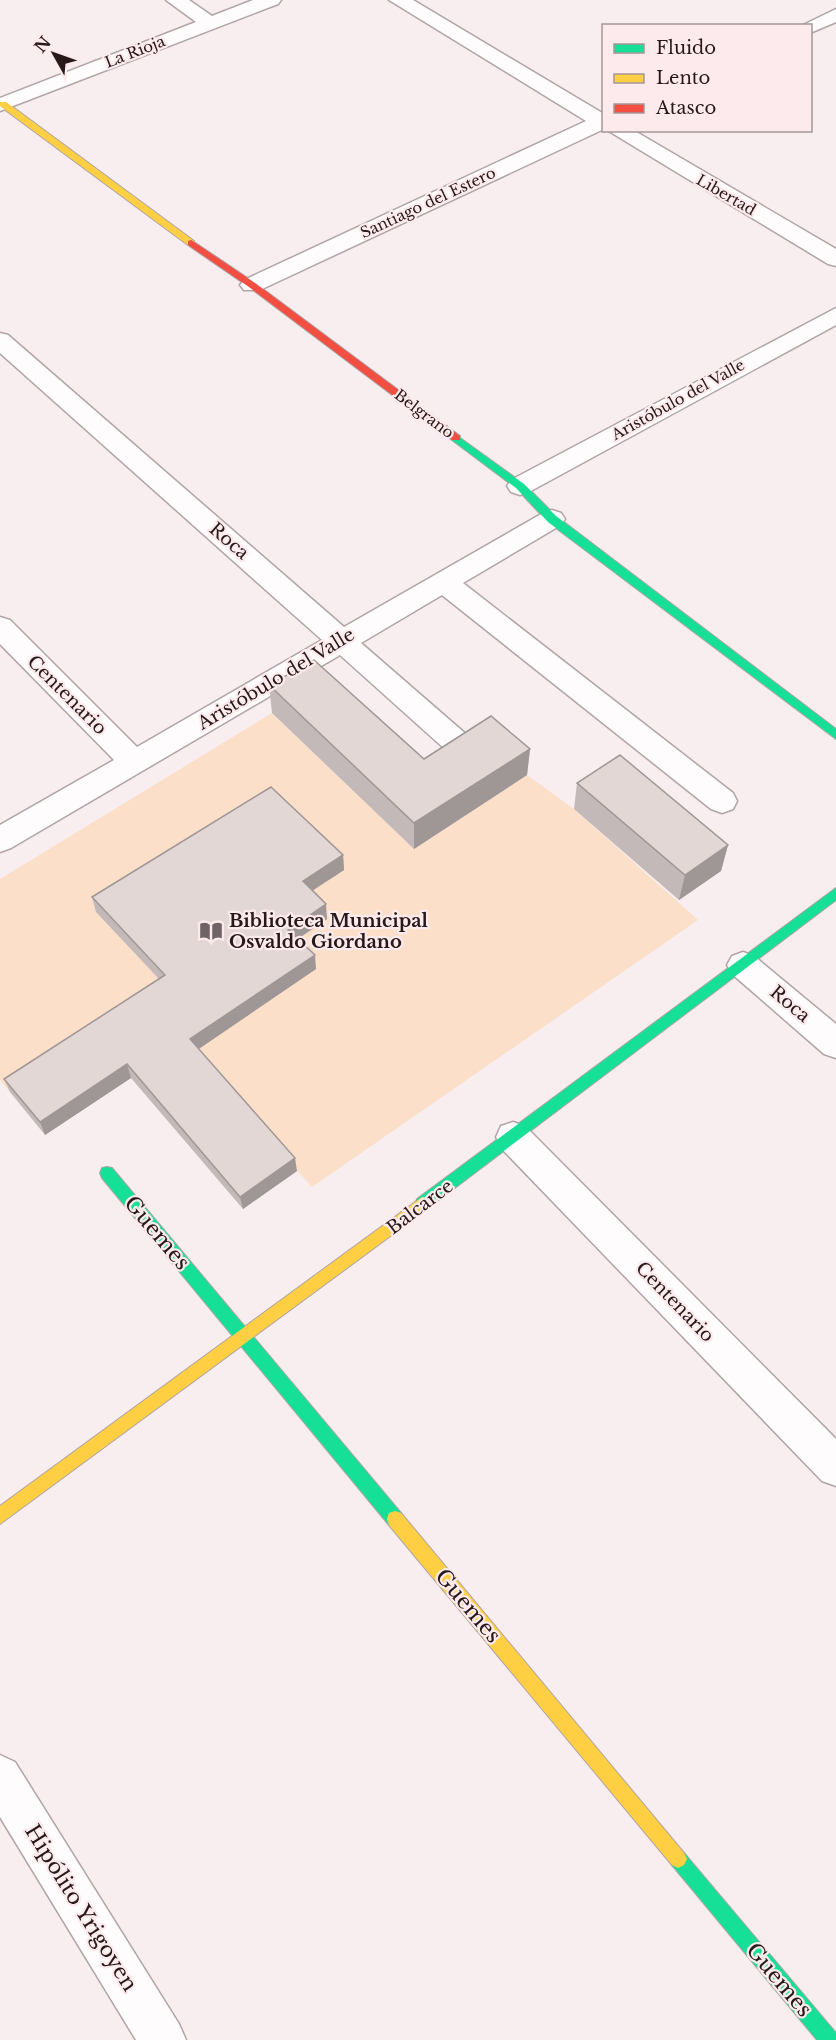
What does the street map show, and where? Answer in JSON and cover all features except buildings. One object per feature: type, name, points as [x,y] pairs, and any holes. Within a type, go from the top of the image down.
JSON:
[{"type":"street","points":[[176,0],[210,23]]},
{"type":"street","name":"La Rioja","points":[[1,105],[271,0]]},
{"type":"street","name":"Libertad","points":[[399,0],[602,122]]},
{"type":"street","points":[[812,26],[836,15]]},
{"type":"street","name":"Belgrano","points":[[1,105],[213,260],[252,285],[520,486],[552,519],[836,735]]},
{"type":"street","name":"Santiago del Estero","points":[[252,285],[602,126]]},
{"type":"street","name":"Libertad","points":[[620,132],[836,259]]},
{"type":"street","name":"Aristóbulo del Valle","points":[[520,486],[836,315]]},
{"type":"street","name":"Roca","points":[[0,340],[457,743]]},
{"type":"street","name":"Aristóbulo del Valle","points":[[0,840],[552,519]]},
{"type":"street","points":[[444,582],[722,801]]},
{"type":"street","name":"Centenario","points":[[0,627],[135,763]]},
{"type":"street","name":"Balcarce","points":[[0,1516],[244,1338],[836,893]]},
{"type":"street","name":"Roca","points":[[743,965],[836,1044]]},
{"type":"street","name":"Centenario","points":[[513,1137],[836,1467]]},
{"type":"street","name":"Guemes","points":[[107,1173],[829,2040]]},
{"type":"street","name":"Hipólito Yrigoyen","points":[[0,1777],[163,2040]]},
{"type":"shaded area","points":[[272,713],[414,849],[527,775],[574,809],[698,920],[312,1187],[197,1058],[10,1092],[0,1080],[0,879]]},
{"type":"traffic: fast","points":[[456,438],[520,486],[552,519],[836,735]]},
{"type":"traffic: fast","points":[[422,1204],[836,893]]},
{"type":"traffic: fast","points":[[107,1173],[395,1519]]},
{"type":"traffic: fast","points":[[678,1859],[829,2040]]},
{"type":"traffic: slow","points":[[3,104],[191,243]]},
{"type":"traffic: slow","points":[[0,1516],[422,1204]]},
{"type":"traffic: slow","points":[[395,1519],[678,1859]]},
{"type":"traffic: jam","points":[[191,243],[252,285],[456,438]]},
{"type":"place","name":"Biblioteca Municipal Osvaldo Giordano","points":[[211,931]]}]
